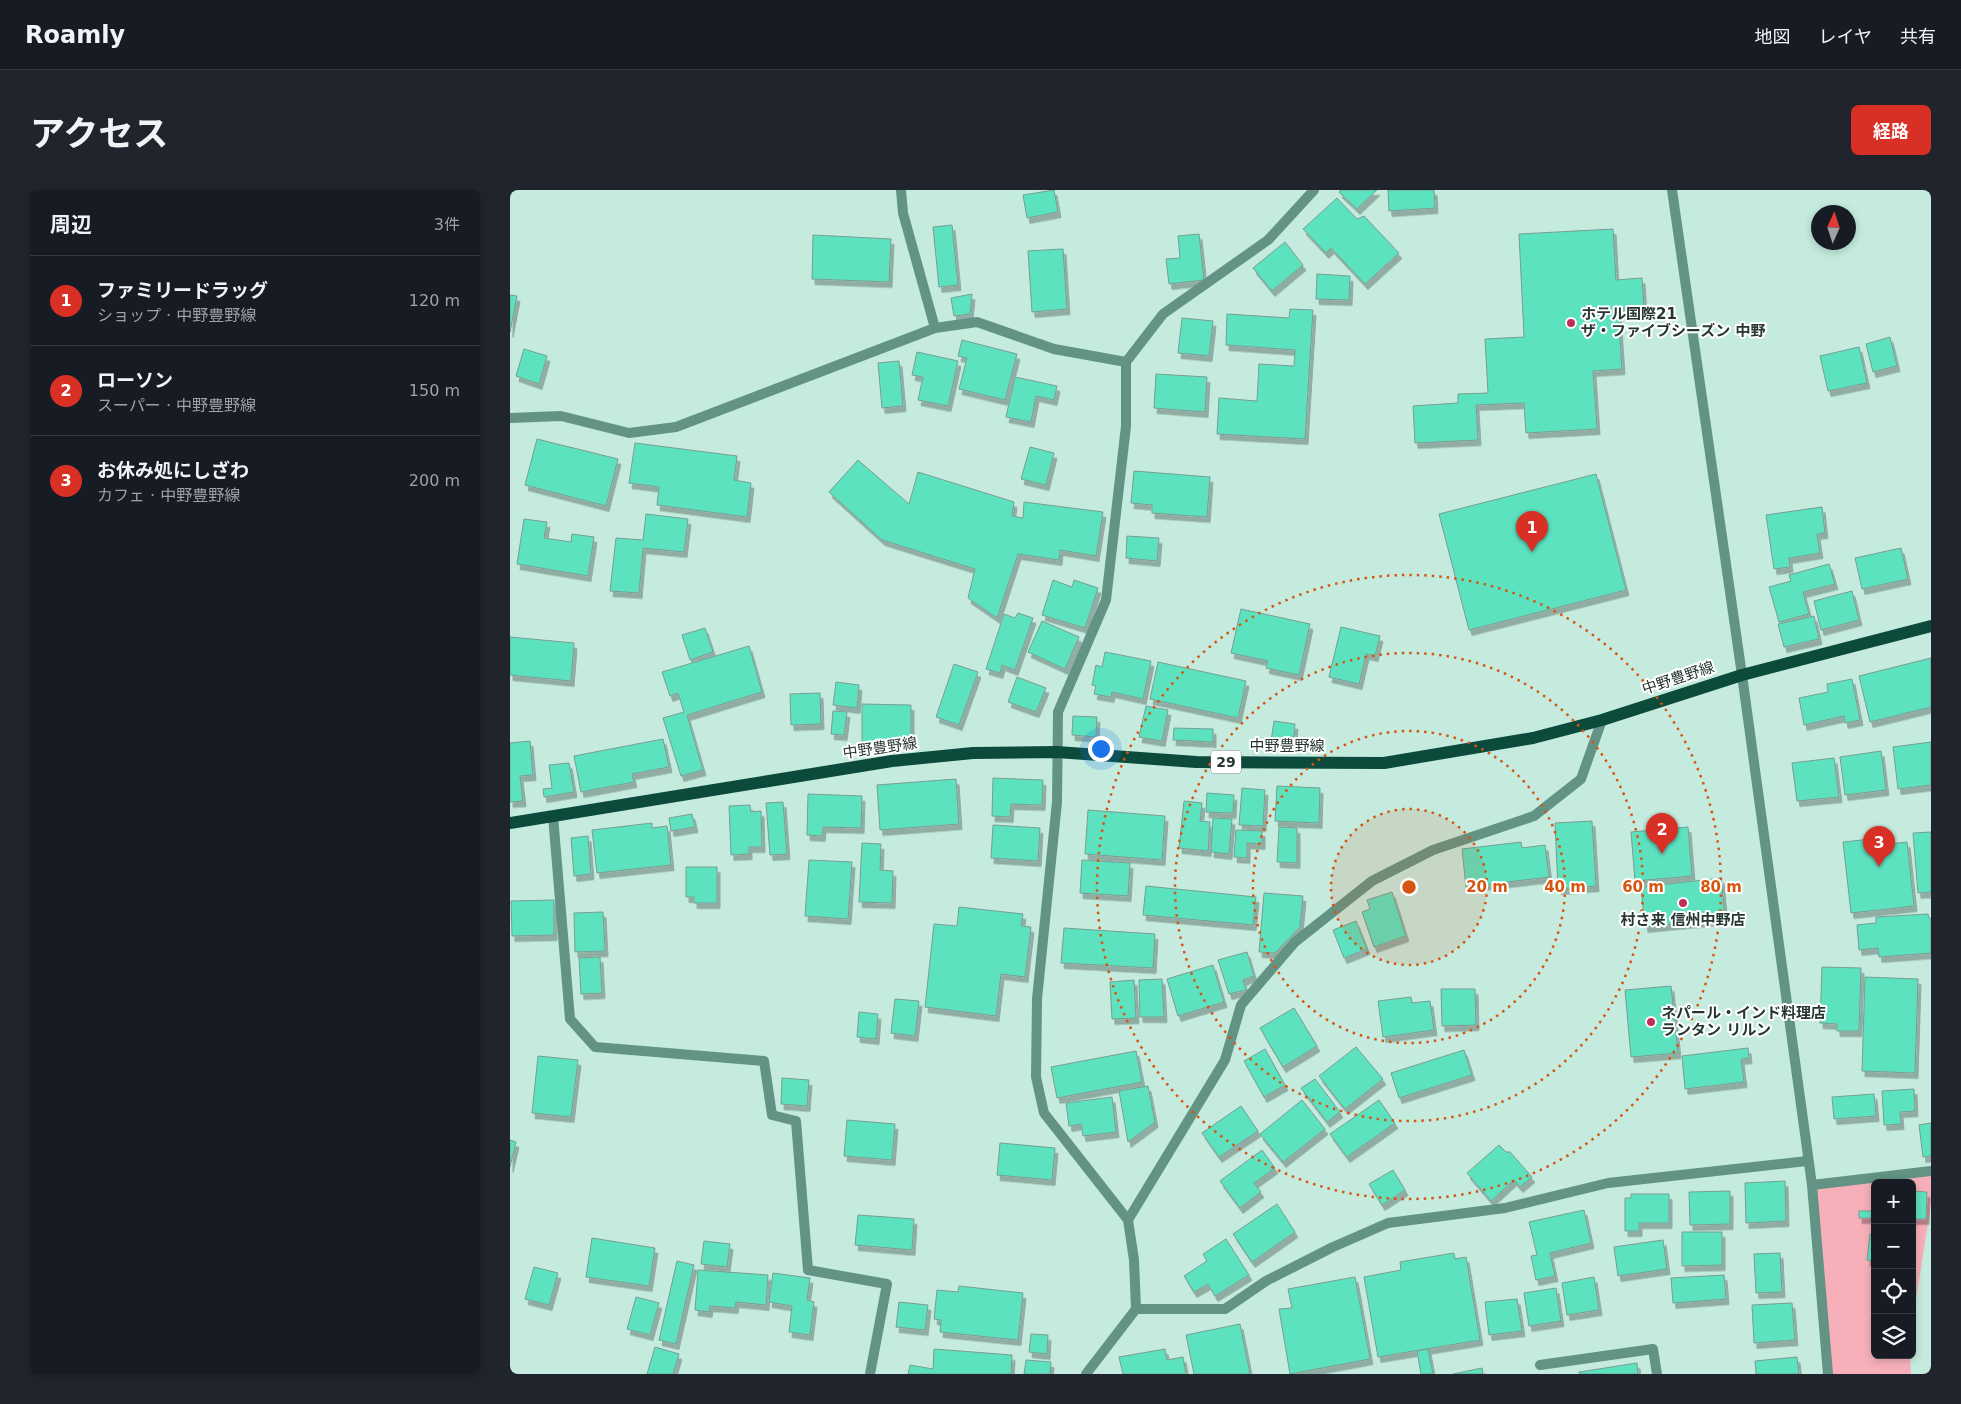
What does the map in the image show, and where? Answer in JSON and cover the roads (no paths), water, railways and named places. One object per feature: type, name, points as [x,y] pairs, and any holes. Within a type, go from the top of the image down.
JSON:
[{"type":"main road","name":"中野豊野線","points":[[510,824],[892,761],[973,753],[1057,752],[1196,762],[1384,763],[1533,738],[1602,720],[1742,675],[1931,626]]},
{"type":"street","points":[[901,190],[903,213],[935,328]]},
{"type":"street","points":[[1086,1374],[1136,1309],[1134,1260],[1128,1220],[1044,1113],[1036,1077],[1037,999],[1057,802],[1058,712],[1106,600],[1126,426],[1126,362],[1163,314],[1268,240],[1314,190]]},
{"type":"street","points":[[1672,190],[1742,675],[1807,1161],[1812,1185],[1828,1374]]},
{"type":"street","points":[[510,418],[561,416],[629,432],[676,427],[935,328],[976,322],[1054,349],[1126,362]]},
{"type":"street","points":[[1128,1220],[1225,1060],[1241,1005],[1295,942],[1372,881],[1433,850],[1534,816],[1581,779],[1602,720]]},
{"type":"street","points":[[553,816],[570,1019],[595,1046],[764,1062],[772,1115],[796,1121],[808,1270],[887,1284],[870,1374]]},
{"type":"street","points":[[1136,1309],[1225,1309],[1266,1282],[1332,1247],[1388,1223],[1506,1208],[1608,1183],[1807,1161]]},
{"type":"street","points":[[1812,1185],[1931,1171]]},
{"type":"street","points":[[1540,1365],[1653,1349],[1657,1374]]},
{"type":"place","name":"ホテル国際21 ザ・ファイブシーズン 中野","points":[[1571,323]]},
{"type":"place","name":"ファミリードラッグ","points":[[1532,552]]},
{"type":"place","name":"ローソン","points":[[1662,854]]},
{"type":"place","name":"お休み処にしざわ","points":[[1879,867]]},
{"type":"place","name":"村さ来 信州中野店","points":[[1683,903]]},
{"type":"place","name":"ネパール・インド料理店 ランタン リルン","points":[[1651,1022]]}]
